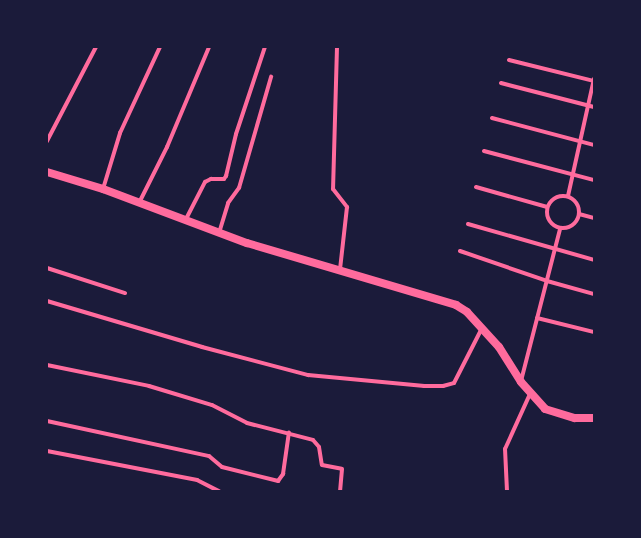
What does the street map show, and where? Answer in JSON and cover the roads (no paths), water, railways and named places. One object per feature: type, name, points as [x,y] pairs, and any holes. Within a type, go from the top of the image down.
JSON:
[{"type":"main road","points":[[47,172],[103,190],[219,233],[456,305],[482,328],[499,347],[530,394],[546,409],[557,414],[594,418]]},
{"type":"street","points":[[47,141],[96,47]]},
{"type":"street","points":[[103,190],[120,133],[160,47]]},
{"type":"street","points":[[139,204],[174,133],[209,47]]},
{"type":"street","points":[[186,221],[205,182],[211,179],[224,179],[226,176],[236,134],[265,47]]},
{"type":"street","points":[[338,47],[333,189],[347,207],[340,269]]},
{"type":"street","points":[[508,60],[594,80],[568,196]]},
{"type":"street","points":[[219,233],[228,203],[239,188],[272,77]]},
{"type":"street","points":[[501,83],[594,107]]},
{"type":"street","points":[[492,118],[594,145]]},
{"type":"street","points":[[484,151],[572,176],[594,180]]},
{"type":"street","points":[[476,187],[547,207]]},
{"type":"street","points":[[560,229],[548,220],[547,207],[555,199],[568,196],[575,201],[579,214]]},
{"type":"street","points":[[579,214],[594,218]]},
{"type":"street","points":[[560,229],[571,226],[579,214]]},
{"type":"street","points":[[468,224],[594,260]]},
{"type":"street","points":[[521,382],[560,229]]},
{"type":"street","points":[[460,251],[547,281],[594,294]]},
{"type":"street","points":[[47,268],[125,293]]},
{"type":"street","points":[[47,301],[202,347],[308,375],[424,386],[443,386],[454,383],[482,328]]},
{"type":"street","points":[[537,318],[594,332]]},
{"type":"street","points":[[47,365],[149,386],[212,405],[247,423],[289,432],[316,441],[324,466],[342,469],[340,491]]},
{"type":"street","points":[[507,491],[505,449],[530,394]]},
{"type":"street","points":[[47,421],[209,456],[222,467],[278,481],[284,474],[289,432]]},
{"type":"street","points":[[47,451],[134,466],[209,484],[219,491]]},
{"type":"street","points":[[208,491],[209,484]]}]
